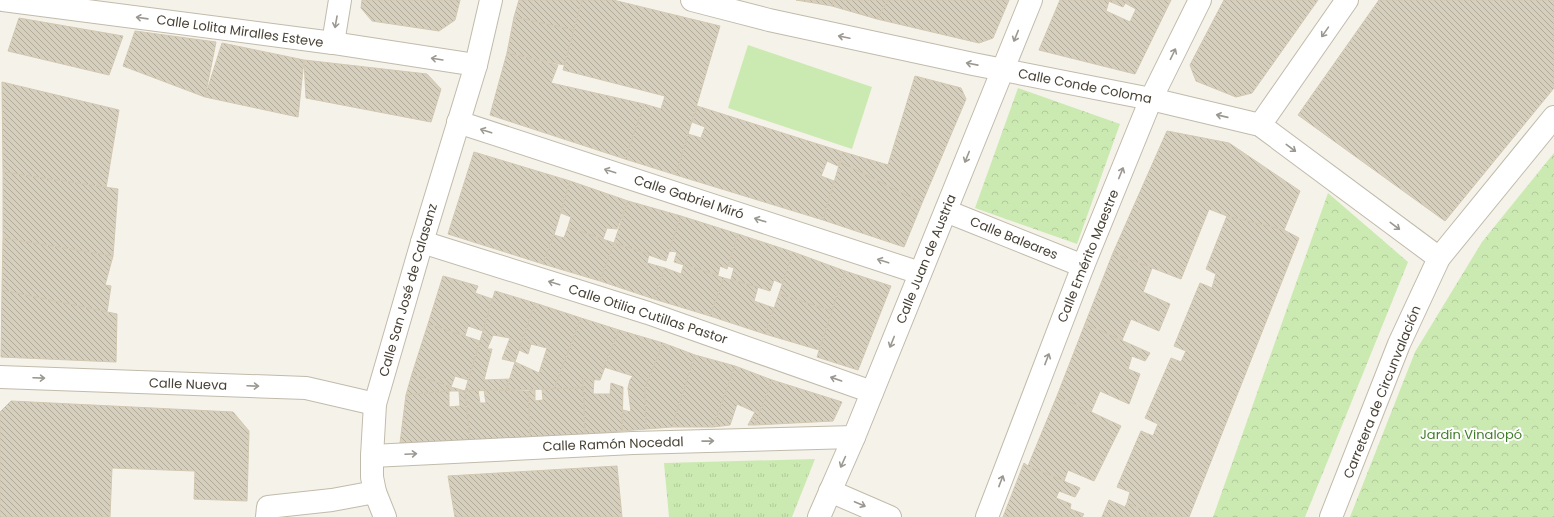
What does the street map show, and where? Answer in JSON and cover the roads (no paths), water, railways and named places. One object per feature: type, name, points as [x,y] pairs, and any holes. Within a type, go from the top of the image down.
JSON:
[{"type":"street","name":"Calle Lolita Miralles Esteve","points":[[3,0],[333,43],[476,65]]},
{"type":"street","points":[[333,43],[340,0]]},
{"type":"street","name":"Calle San José de Calasanz","points":[[385,517],[375,492],[372,477],[375,404],[422,242],[476,65],[491,0]]},
{"type":"street","name":"Calle Conde Coloma","points":[[692,0],[777,22],[973,64],[1151,99],[1260,125],[1439,258]]},
{"type":"street","name":"Calle Juan de Austria","points":[[819,517],[854,437],[1030,0]]},
{"type":"street","name":"Calle Emérito Maestre","points":[[987,517],[1083,266],[1151,99],[1200,0]]},
{"type":"street","points":[[1260,125],[1347,0]]},
{"type":"street","name":"Carretera de Circunvalación","points":[[1332,517],[1399,344],[1439,258],[1554,117]]},
{"type":"street","name":"Calle Gabriel Miró","points":[[458,122],[920,273]]},
{"type":"street","name":"Calle Baleares","points":[[946,211],[1083,266]]},
{"type":"street","name":"Calle Otilia Cutillas Pastor","points":[[422,242],[648,312],[872,392]]},
{"type":"street","name":"Calle Nueva","points":[[0,377],[306,388],[375,404]]},
{"type":"street","name":"Calle Ramón Nocedal","points":[[372,456],[633,443],[854,437]]},
{"type":"street","points":[[830,491],[890,517]]},
{"type":"street","points":[[267,517],[268,507],[332,500],[375,492]]},
{"type":"park label","name":"Jardín Vinalopó","points":[[1471,434]]}]
